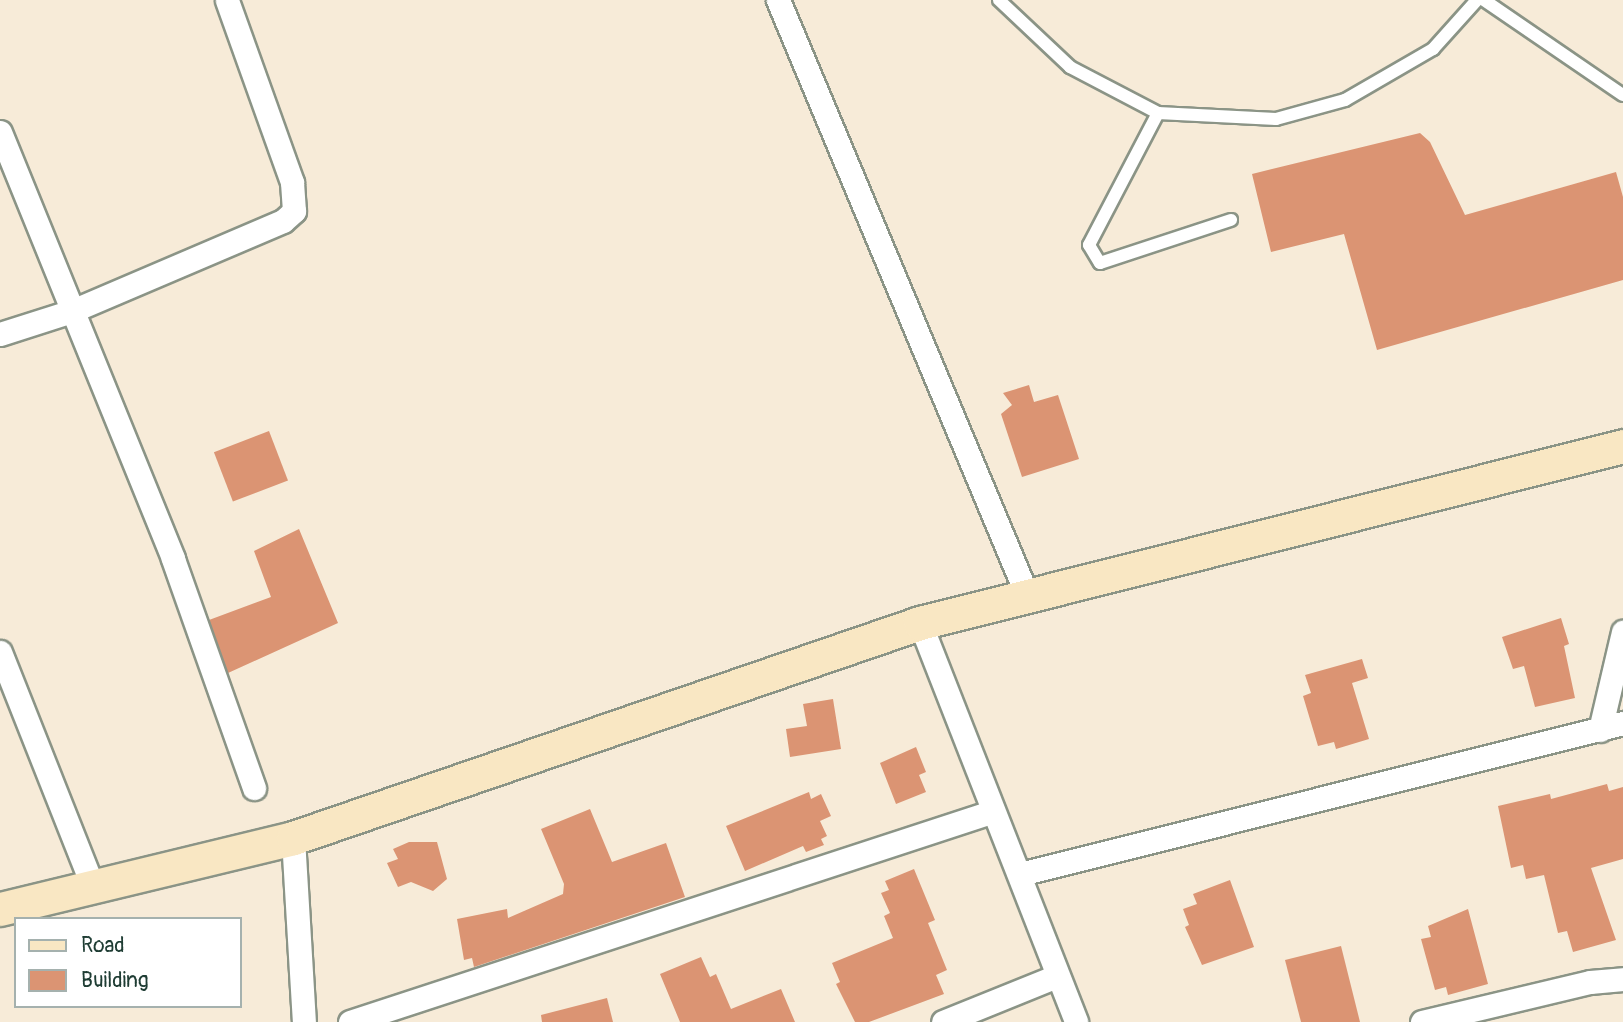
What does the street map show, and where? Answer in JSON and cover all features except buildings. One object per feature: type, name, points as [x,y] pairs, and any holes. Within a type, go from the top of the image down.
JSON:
[{"type":"street","points":[[0,334],[72,311],[273,225],[294,211],[285,160],[228,0]]},
{"type":"street","points":[[780,1],[1027,595]]},
{"type":"street","points":[[0,132],[173,559],[254,788]]},
{"type":"street","points":[[0,909],[293,838],[920,623],[1623,446]]},
{"type":"street","points":[[920,623],[991,812],[1020,874],[1076,1022]]},
{"type":"street","points":[[1600,730],[1623,632]]},
{"type":"street","points":[[0,652],[93,887]]},
{"type":"street","points":[[1020,874],[1623,723]]},
{"type":"street","points":[[350,1022],[991,812]]},
{"type":"street","points":[[293,838],[304,1022]]},
{"type":"street","points":[[943,1022],[1057,976]]},
{"type":"street","points":[[1422,1022],[1590,982],[1623,979]]},
{"type":"lane","points":[[1002,1],[1070,67],[1158,113],[1276,119],[1345,100],[1433,49],[1477,0]]},
{"type":"lane","points":[[1484,0],[1623,95]]},
{"type":"lane","points":[[1158,113],[1089,245],[1100,263],[1231,220]]}]
